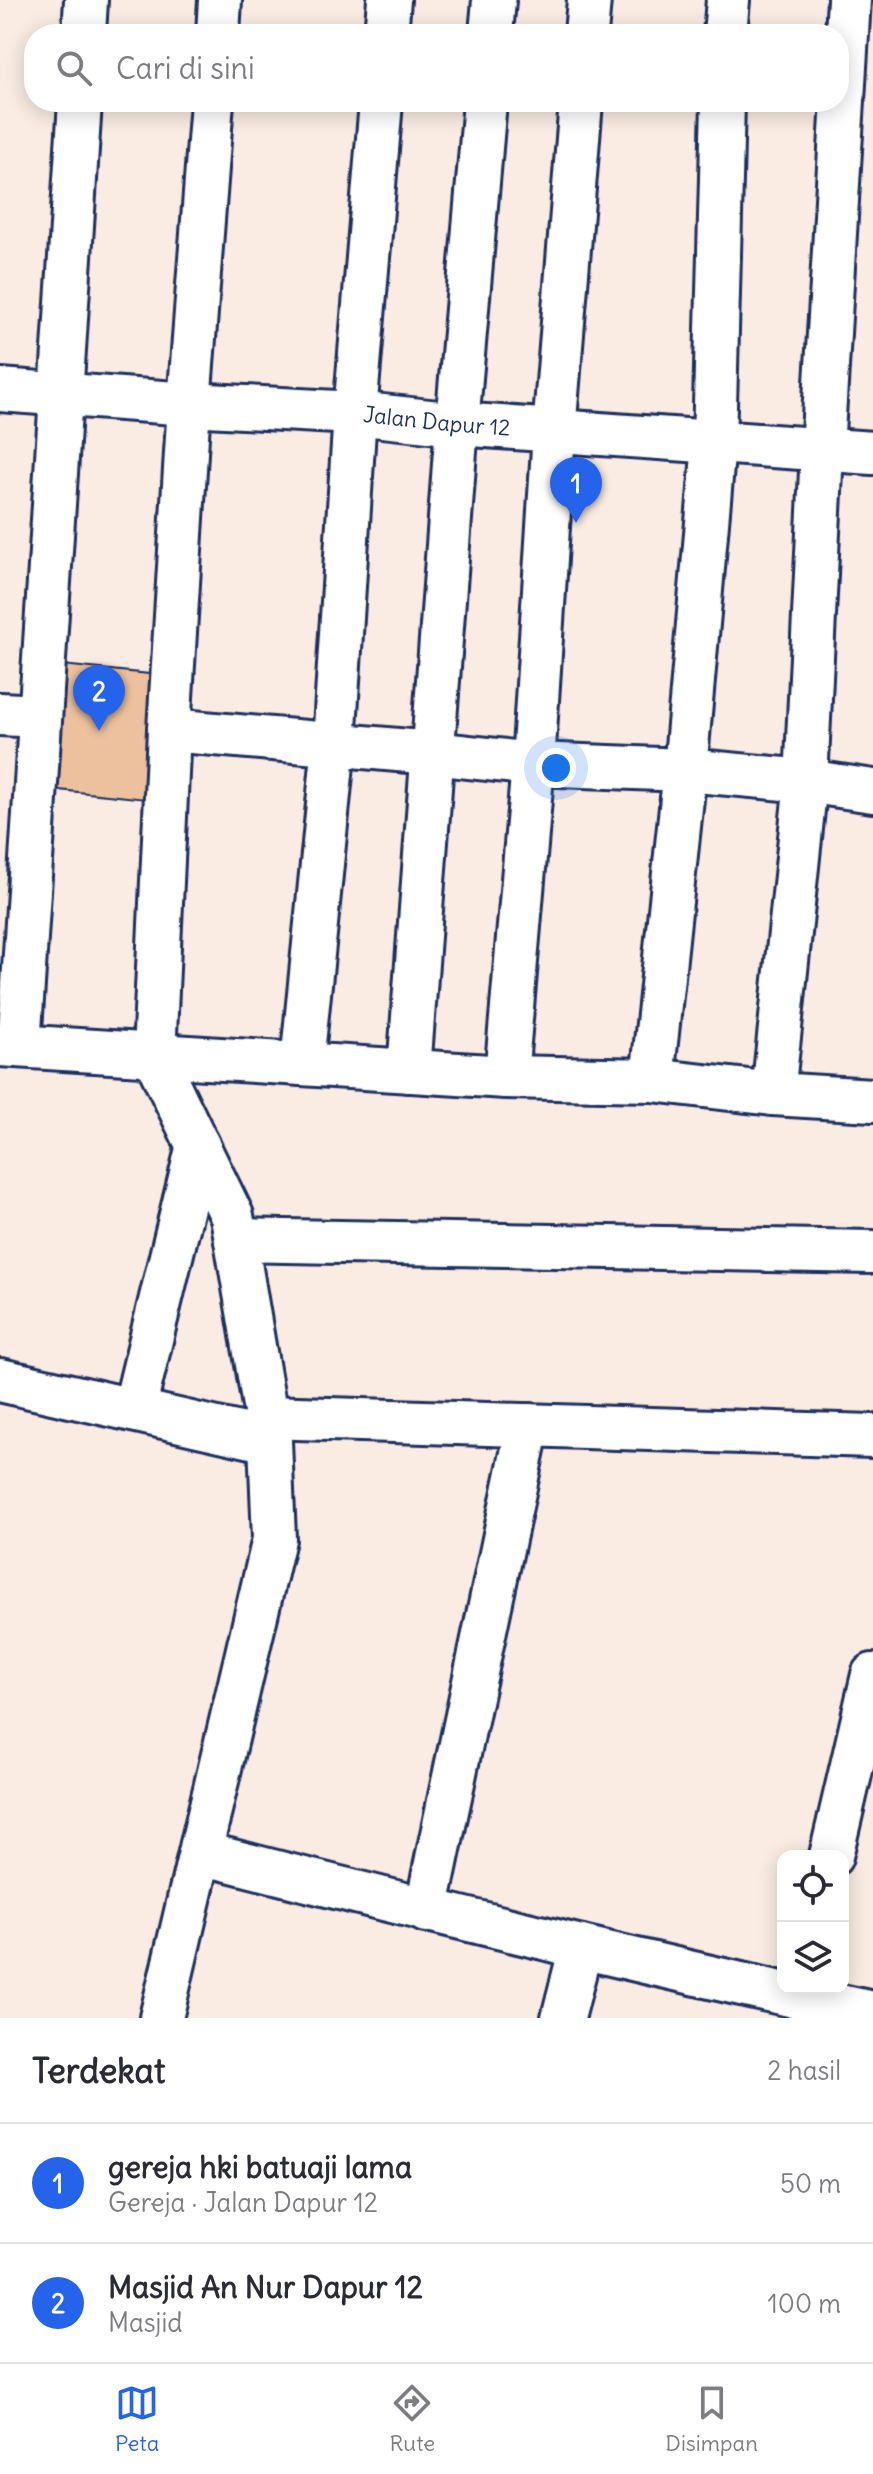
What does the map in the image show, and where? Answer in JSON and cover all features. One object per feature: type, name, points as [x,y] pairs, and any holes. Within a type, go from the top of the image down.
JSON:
[{"type":"street","points":[[85,24],[86,0]]},
{"type":"street","points":[[219,24],[220,0]]},
{"type":"street","points":[[387,24],[389,0]]},
{"type":"street","points":[[492,24],[494,0]]},
{"type":"street","points":[[587,24],[589,0]]},
{"type":"street","points":[[726,24],[728,0]]},
{"type":"street","points":[[849,0],[853,47],[849,99]]},
{"type":"street","points":[[79,112],[61,395],[20,715],[10,1046],[506,1077],[652,1080],[773,1094],[873,1100]]},
{"type":"street","points":[[161,2018],[274,1539],[268,1429],[232,1216],[154,1055],[169,730],[211,112]]},
{"type":"street","points":[[302,1064],[334,744],[355,413],[380,112]]},
{"type":"street","points":[[409,1071],[457,424],[484,112]]},
{"type":"street","points":[[506,1077],[533,764],[554,432],[580,112]]},
{"type":"street","points":[[652,1080],[685,770],[714,444],[723,112]]},
{"type":"street","points":[[773,1094],[806,781],[822,450],[848,112]]},
{"type":"street","name":"Jalan Dapur 12","points":[[0,390],[355,413],[554,432],[873,453]]},
{"type":"street","points":[[169,730],[533,764],[685,770],[806,781],[873,791]]},
{"type":"street","points":[[134,1410],[198,1145]]},
{"type":"street","points":[[236,1240],[873,1252]]},
{"type":"street","points":[[0,1380],[134,1410],[268,1429],[528,1425],[873,1436]]},
{"type":"street","points":[[426,1911],[528,1425]]},
{"type":"street","points":[[832,1850],[873,1675]]},
{"type":"street","points":[[201,1853],[426,1911],[777,1988]]},
{"type":"street","points":[[563,2018],[581,1947]]},
{"type":"street","points":[[804,1994],[873,2013]]},
{"type":"building","points":[[52,664],[159,675],[146,799],[39,788]]},
{"type":"place","name":"gereja hki batuaji lama","points":[[576,523]]},
{"type":"place","name":"Masjid An Nur Dapur 12","points":[[99,731]]}]
